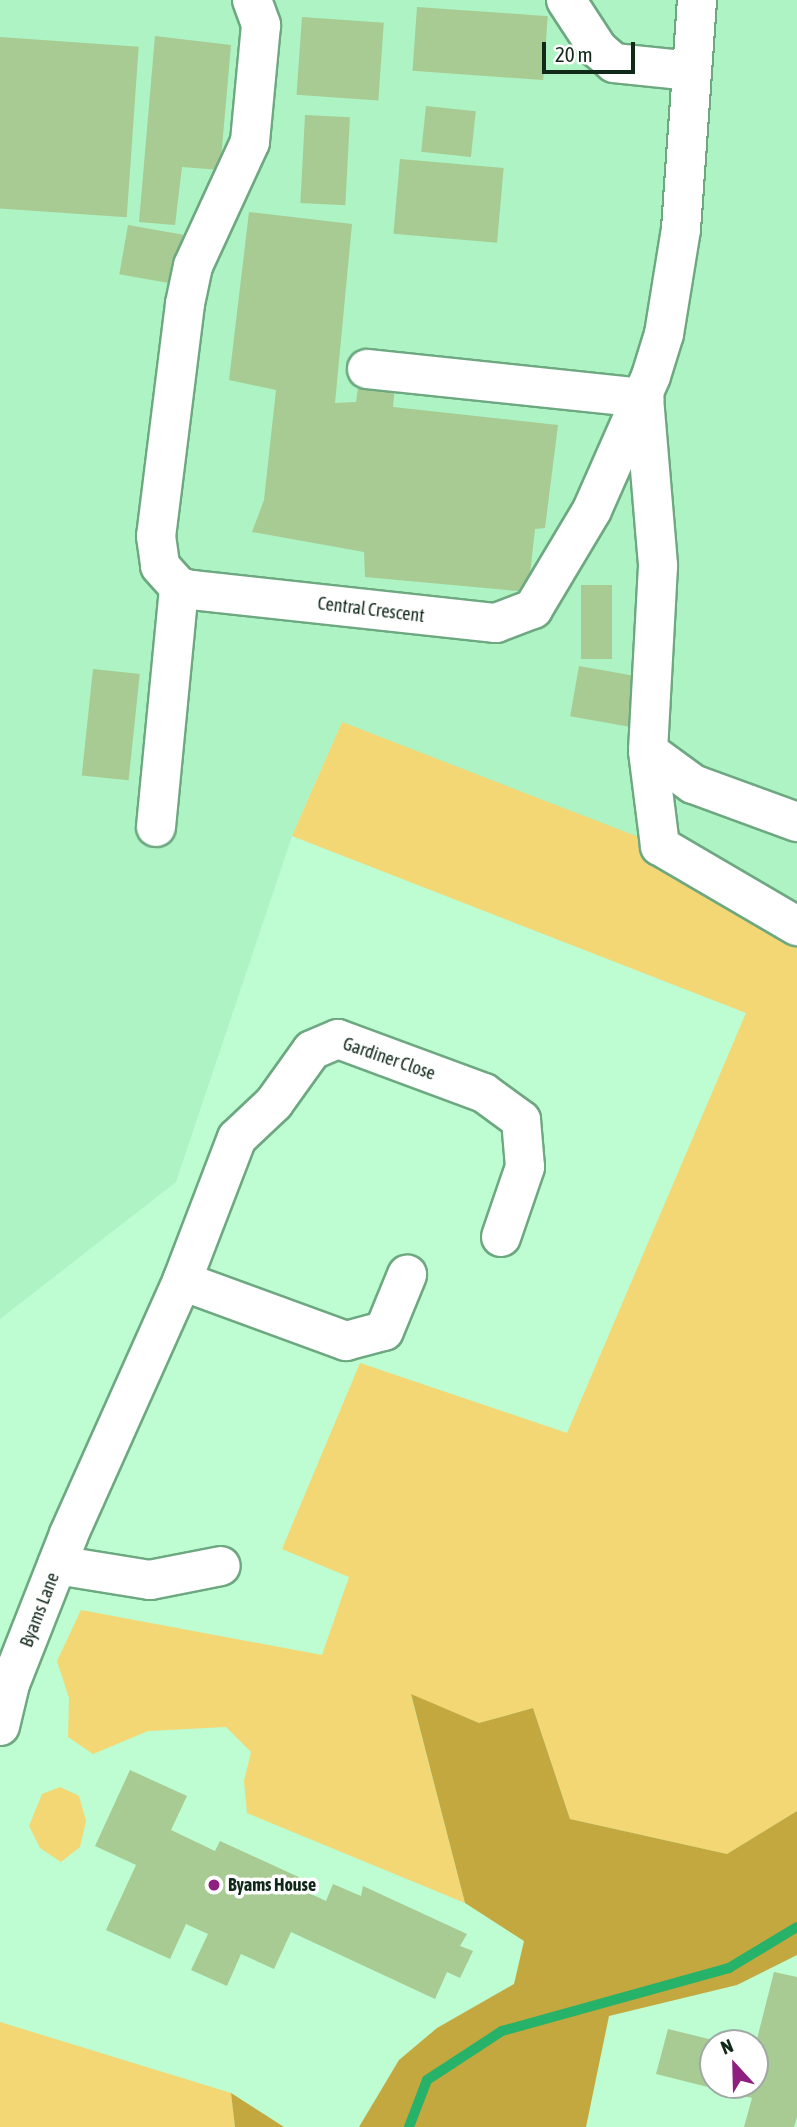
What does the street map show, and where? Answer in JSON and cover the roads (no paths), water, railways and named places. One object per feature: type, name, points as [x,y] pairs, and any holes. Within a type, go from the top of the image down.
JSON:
[{"type":"street","points":[[156,827],[179,587],[160,566],[156,536],[174,371],[193,266],[250,142],[261,25],[252,0]]},
{"type":"street","points":[[566,0],[598,50],[614,63],[692,71]]},
{"type":"street","name":"Central Crescent","points":[[179,587],[458,621],[513,620],[533,609],[592,510],[644,398],[664,334],[673,283],[697,0]]},
{"type":"street","points":[[367,369],[644,398],[658,566],[648,751],[660,846],[797,926]]},
{"type":"street","points":[[648,751],[693,784],[797,822]]},
{"type":"street","name":"Gardiner Close","points":[[63,1550],[182,1281],[237,1138],[274,1103],[312,1050],[338,1039],[484,1093],[521,1120],[525,1167],[500,1237]]},
{"type":"street","points":[[182,1281],[346,1341],[384,1331],[407,1275]]},
{"type":"street","points":[[63,1550],[150,1580],[221,1566]]},
{"type":"street","name":"Byams Lane","points":[[0,1726],[10,1684],[63,1550]]},
{"type":"waterway","points":[[409,2127],[427,2080],[502,2031],[729,1968],[797,1927]]},
{"type":"place","name":"Byams House","points":[[214,1885]]}]
